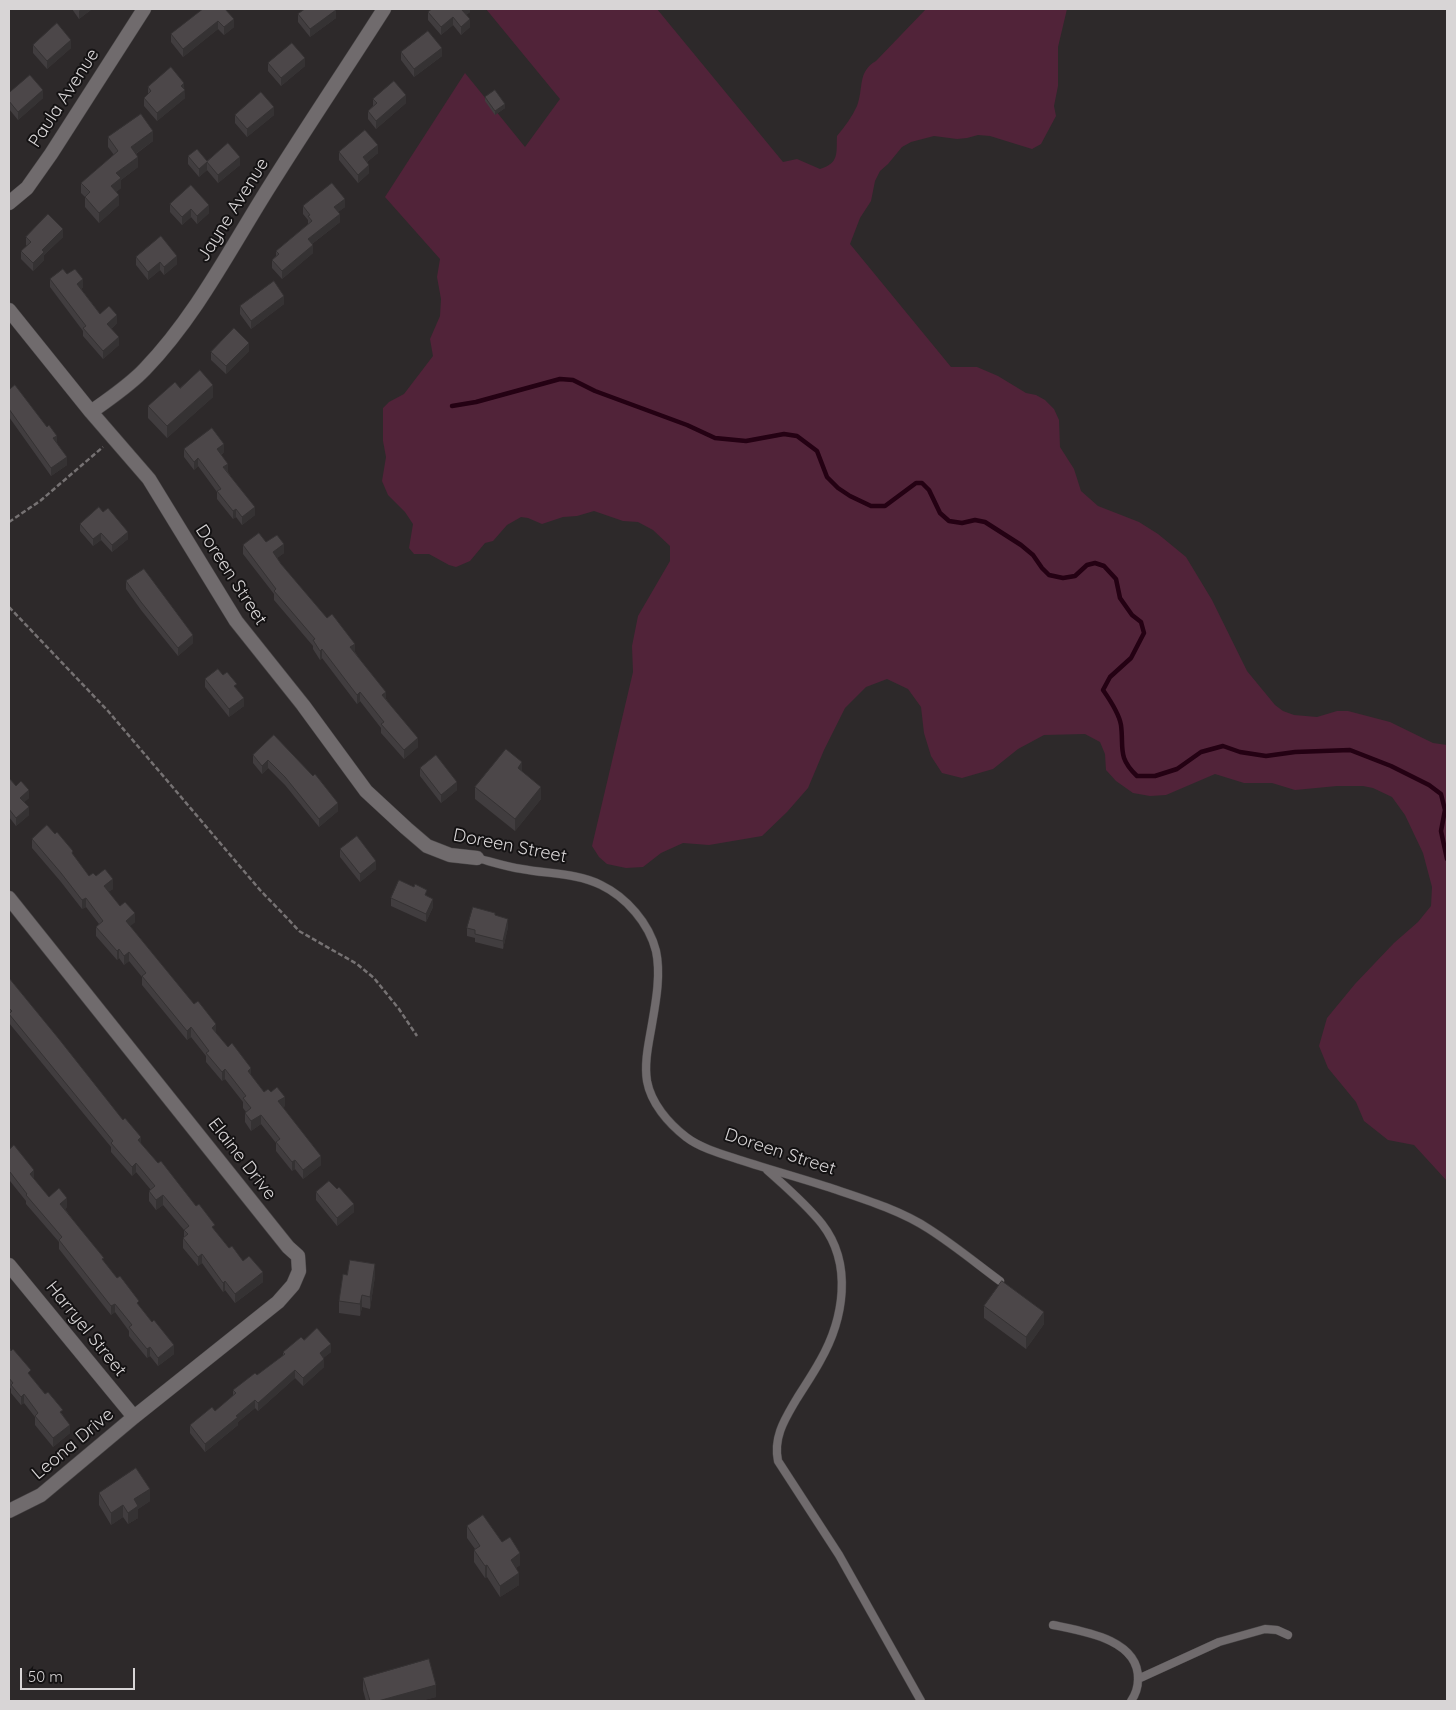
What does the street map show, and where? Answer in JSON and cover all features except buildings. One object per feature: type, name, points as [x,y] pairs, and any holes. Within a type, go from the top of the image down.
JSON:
[{"type":"street","name":"Paula Avenue","points":[[9,203],[26,188],[51,154],[144,9]]},
{"type":"street","name":"Jayne Avenue","points":[[91,412],[145,369],[182,324],[226,260],[270,186],[384,9]]},
{"type":"street","name":"Doreen Street","points":[[9,310],[91,412],[149,479],[236,621],[303,705],[366,791],[427,846],[450,856],[477,858]]},
{"type":"street","name":"Elaine Drive","points":[[9,898],[288,1247],[298,1256],[300,1263],[297,1278],[288,1292],[278,1302],[134,1417]]},
{"type":"street","name":"Harryel Street","points":[[9,1265],[134,1417]]},
{"type":"street","name":"Leona Drive","points":[[9,1511],[41,1495],[134,1417]]},
{"type":"lane","name":"Doreen Street","points":[[477,858],[522,869],[587,879],[602,885],[626,902],[640,918],[651,937],[656,952],[656,990],[646,1058],[647,1081],[653,1100],[663,1115],[686,1137],[712,1151],[834,1189],[897,1212],[928,1228],[1000,1281]]},
{"type":"lane","points":[[766,1169],[806,1206],[823,1225],[834,1243],[841,1262],[842,1290],[840,1313],[821,1360],[783,1423],[776,1450],[778,1460],[839,1555],[921,1701]]},
{"type":"lane","points":[[1052,1625],[1091,1633],[1108,1639],[1125,1650],[1134,1662],[1138,1672],[1136,1692],[1131,1701]]},
{"type":"lane","points":[[1138,1679],[1219,1642],[1266,1629],[1277,1630],[1288,1635]]},
{"type":"path","points":[[9,522],[40,501],[114,438]]},
{"type":"path","points":[[9,608],[108,711],[150,758],[260,890],[299,930],[357,964],[374,978],[418,1036]]},
{"type":"shaded area","points":[[486,9],[657,9],[783,162],[797,159],[820,169],[831,164],[836,156],[837,136],[851,118],[857,106],[863,75],[866,70],[926,9],[1067,9],[1058,47],[1058,86],[1054,106],[1056,116],[1041,144],[1032,149],[990,136],[978,135],[957,139],[934,136],[911,142],[902,147],[880,171],[875,181],[871,201],[860,218],[850,244],[951,367],[977,367],[998,376],[1026,393],[1036,395],[1045,400],[1054,409],[1059,420],[1060,447],[1074,469],[1081,491],[1098,506],[1139,522],[1158,534],[1186,557],[1212,600],[1247,671],[1275,705],[1283,711],[1294,715],[1317,717],[1337,711],[1348,711],[1390,722],[1433,743],[1447,745],[1447,1181],[1414,1145],[1388,1140],[1364,1121],[1356,1102],[1328,1068],[1319,1046],[1327,1018],[1355,984],[1394,943],[1418,922],[1431,906],[1432,887],[1423,853],[1405,815],[1392,797],[1373,788],[1337,786],[1295,790],[1272,783],[1244,783],[1215,774],[1166,795],[1150,796],[1133,793],[1116,781],[1106,770],[1105,754],[1100,742],[1085,734],[1044,735],[1018,749],[993,769],[962,778],[942,773],[931,756],[924,733],[921,707],[908,689],[887,679],[866,687],[845,708],[808,788],[762,836],[709,845],[683,843],[661,853],[643,867],[626,868],[607,864],[599,857],[592,846],[633,672],[632,646],[638,616],[670,561],[670,546],[653,530],[638,522],[623,521],[594,511],[577,516],[563,517],[542,524],[521,517],[507,525],[493,541],[485,543],[470,561],[456,567],[429,554],[414,554],[409,548],[413,524],[405,512],[388,495],[382,481],[386,457],[383,441],[383,408],[389,402],[404,394],[433,356],[430,339],[440,316],[441,299],[437,277],[440,259],[385,197],[465,73],[525,147],[560,99]]},
{"type":"waterway","points":[[452,406],[476,402],[560,379],[573,380],[595,391],[687,425],[715,438],[746,441],[784,434],[797,436],[817,451],[827,477],[838,488],[871,506],[885,506],[916,483],[922,483],[929,490],[940,513],[949,521],[962,523],[975,520],[985,522],[1021,545],[1033,555],[1049,575],[1063,578],[1075,576],[1087,565],[1095,563],[1104,566],[1116,579],[1120,598],[1132,615],[1141,622],[1144,633],[1131,658],[1110,677],[1103,690],[1120,720],[1124,758],[1137,776],[1155,776],[1177,769],[1201,752],[1223,746],[1240,752],[1266,756],[1295,752],[1350,750],[1391,766],[1429,785],[1441,794],[1445,810],[1441,831],[1447,859]]}]
